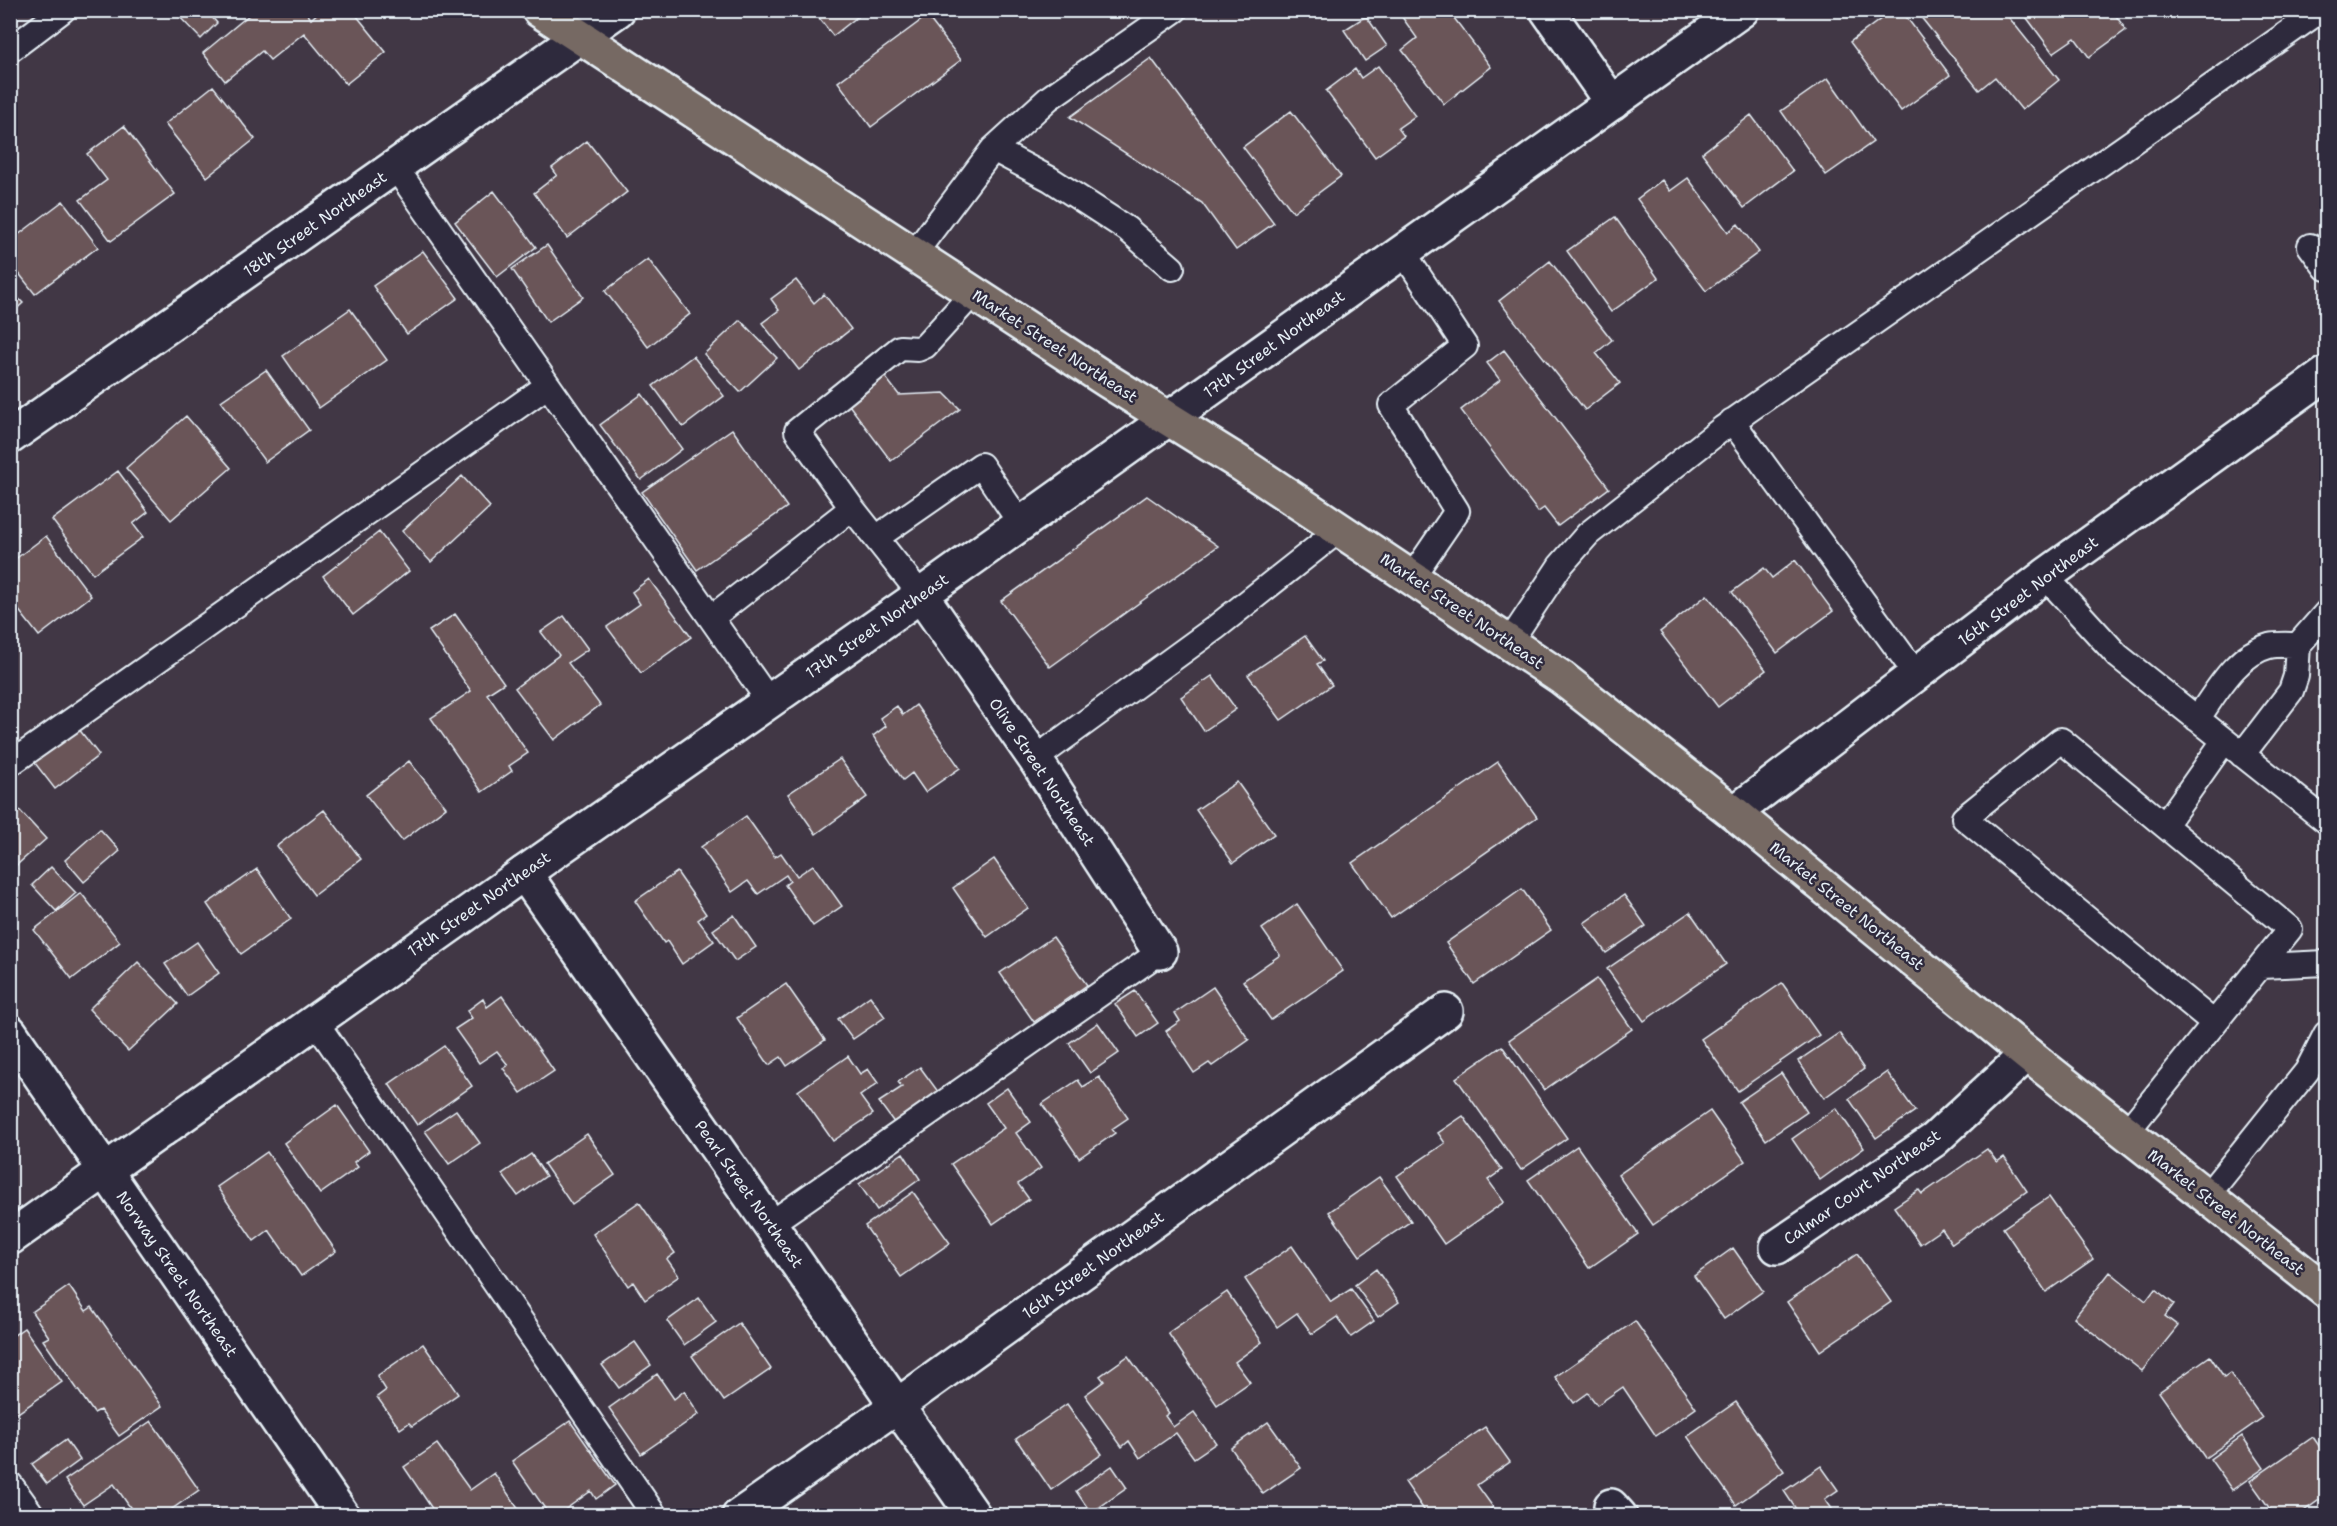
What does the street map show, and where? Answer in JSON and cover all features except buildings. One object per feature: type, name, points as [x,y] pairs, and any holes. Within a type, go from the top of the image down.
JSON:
[{"type":"main road","name":"Market Street Northeast","points":[[539,10],[1168,420],[1238,462],[1562,678],[1734,813],[2026,1054],[2326,1292]]},
{"type":"street","name":"18th Street Northeast","points":[[10,437],[618,10]]},
{"type":"street","points":[[1547,10],[1612,103]]},
{"type":"street","name":"17th Street Northeast","points":[[10,1238],[1168,420],[1742,10]]},
{"type":"street","name":"16th Street Northeast","points":[[1734,813],[2045,576],[2326,374]]},
{"type":"street","name":"Olive Street Northeast","points":[[921,595],[1035,759],[1160,952]]},
{"type":"street","name":"Pearl Street Northeast","points":[[524,873],[974,1515]]},
{"type":"street","name":"16th Street Northeast","points":[[739,1515],[898,1405],[1446,1011]]},
{"type":"street","name":"Norway Street Northeast","points":[[10,1032],[343,1515]]},
{"type":"street","name":"Calmar Court Northeast","points":[[1777,1247],[1934,1140],[2026,1054]]},
{"type":"lane","points":[[10,50],[63,10]]},
{"type":"lane","points":[[914,254],[993,149],[1048,98],[1174,10]]},
{"type":"lane","points":[[1509,644],[1560,566],[1588,534],[1732,421],[2321,10]]},
{"type":"lane","points":[[993,149],[1050,179],[1127,229],[1172,268]]},
{"type":"lane","points":[[396,168],[769,701]]},
{"type":"lane","points":[[2310,246],[2326,268]]},
{"type":"lane","points":[[1403,252],[1466,346],[1391,405],[1456,510],[1412,577]]},
{"type":"lane","points":[[921,595],[852,508],[797,431],[900,348],[918,349],[925,346],[973,293]]},
{"type":"lane","points":[[10,764],[547,386]]},
{"type":"lane","points":[[1732,421],[1916,674]]},
{"type":"lane","points":[[876,538],[981,465],[1021,524]]},
{"type":"lane","points":[[711,618],[852,508]]},
{"type":"lane","points":[[1035,759],[1215,628],[1339,530]]},
{"type":"lane","points":[[2045,576],[2118,657],[2326,821]]},
{"type":"lane","points":[[2165,825],[2233,748],[2291,691],[2296,676],[2298,645],[2326,613]]},
{"type":"lane","points":[[2196,719],[2232,671],[2251,654],[2270,646],[2298,645]]},
{"type":"lane","points":[[2126,1133],[2290,929],[2061,740],[1964,818],[2214,1023]]},
{"type":"lane","points":[[770,1224],[1160,952]]},
{"type":"lane","points":[[2261,966],[2326,963]]},
{"type":"lane","points":[[315,1021],[655,1515]]},
{"type":"lane","points":[[2206,1197],[2307,1071],[2326,1034]]},
{"type":"lane","points":[[10,1484],[33,1515]]}]
